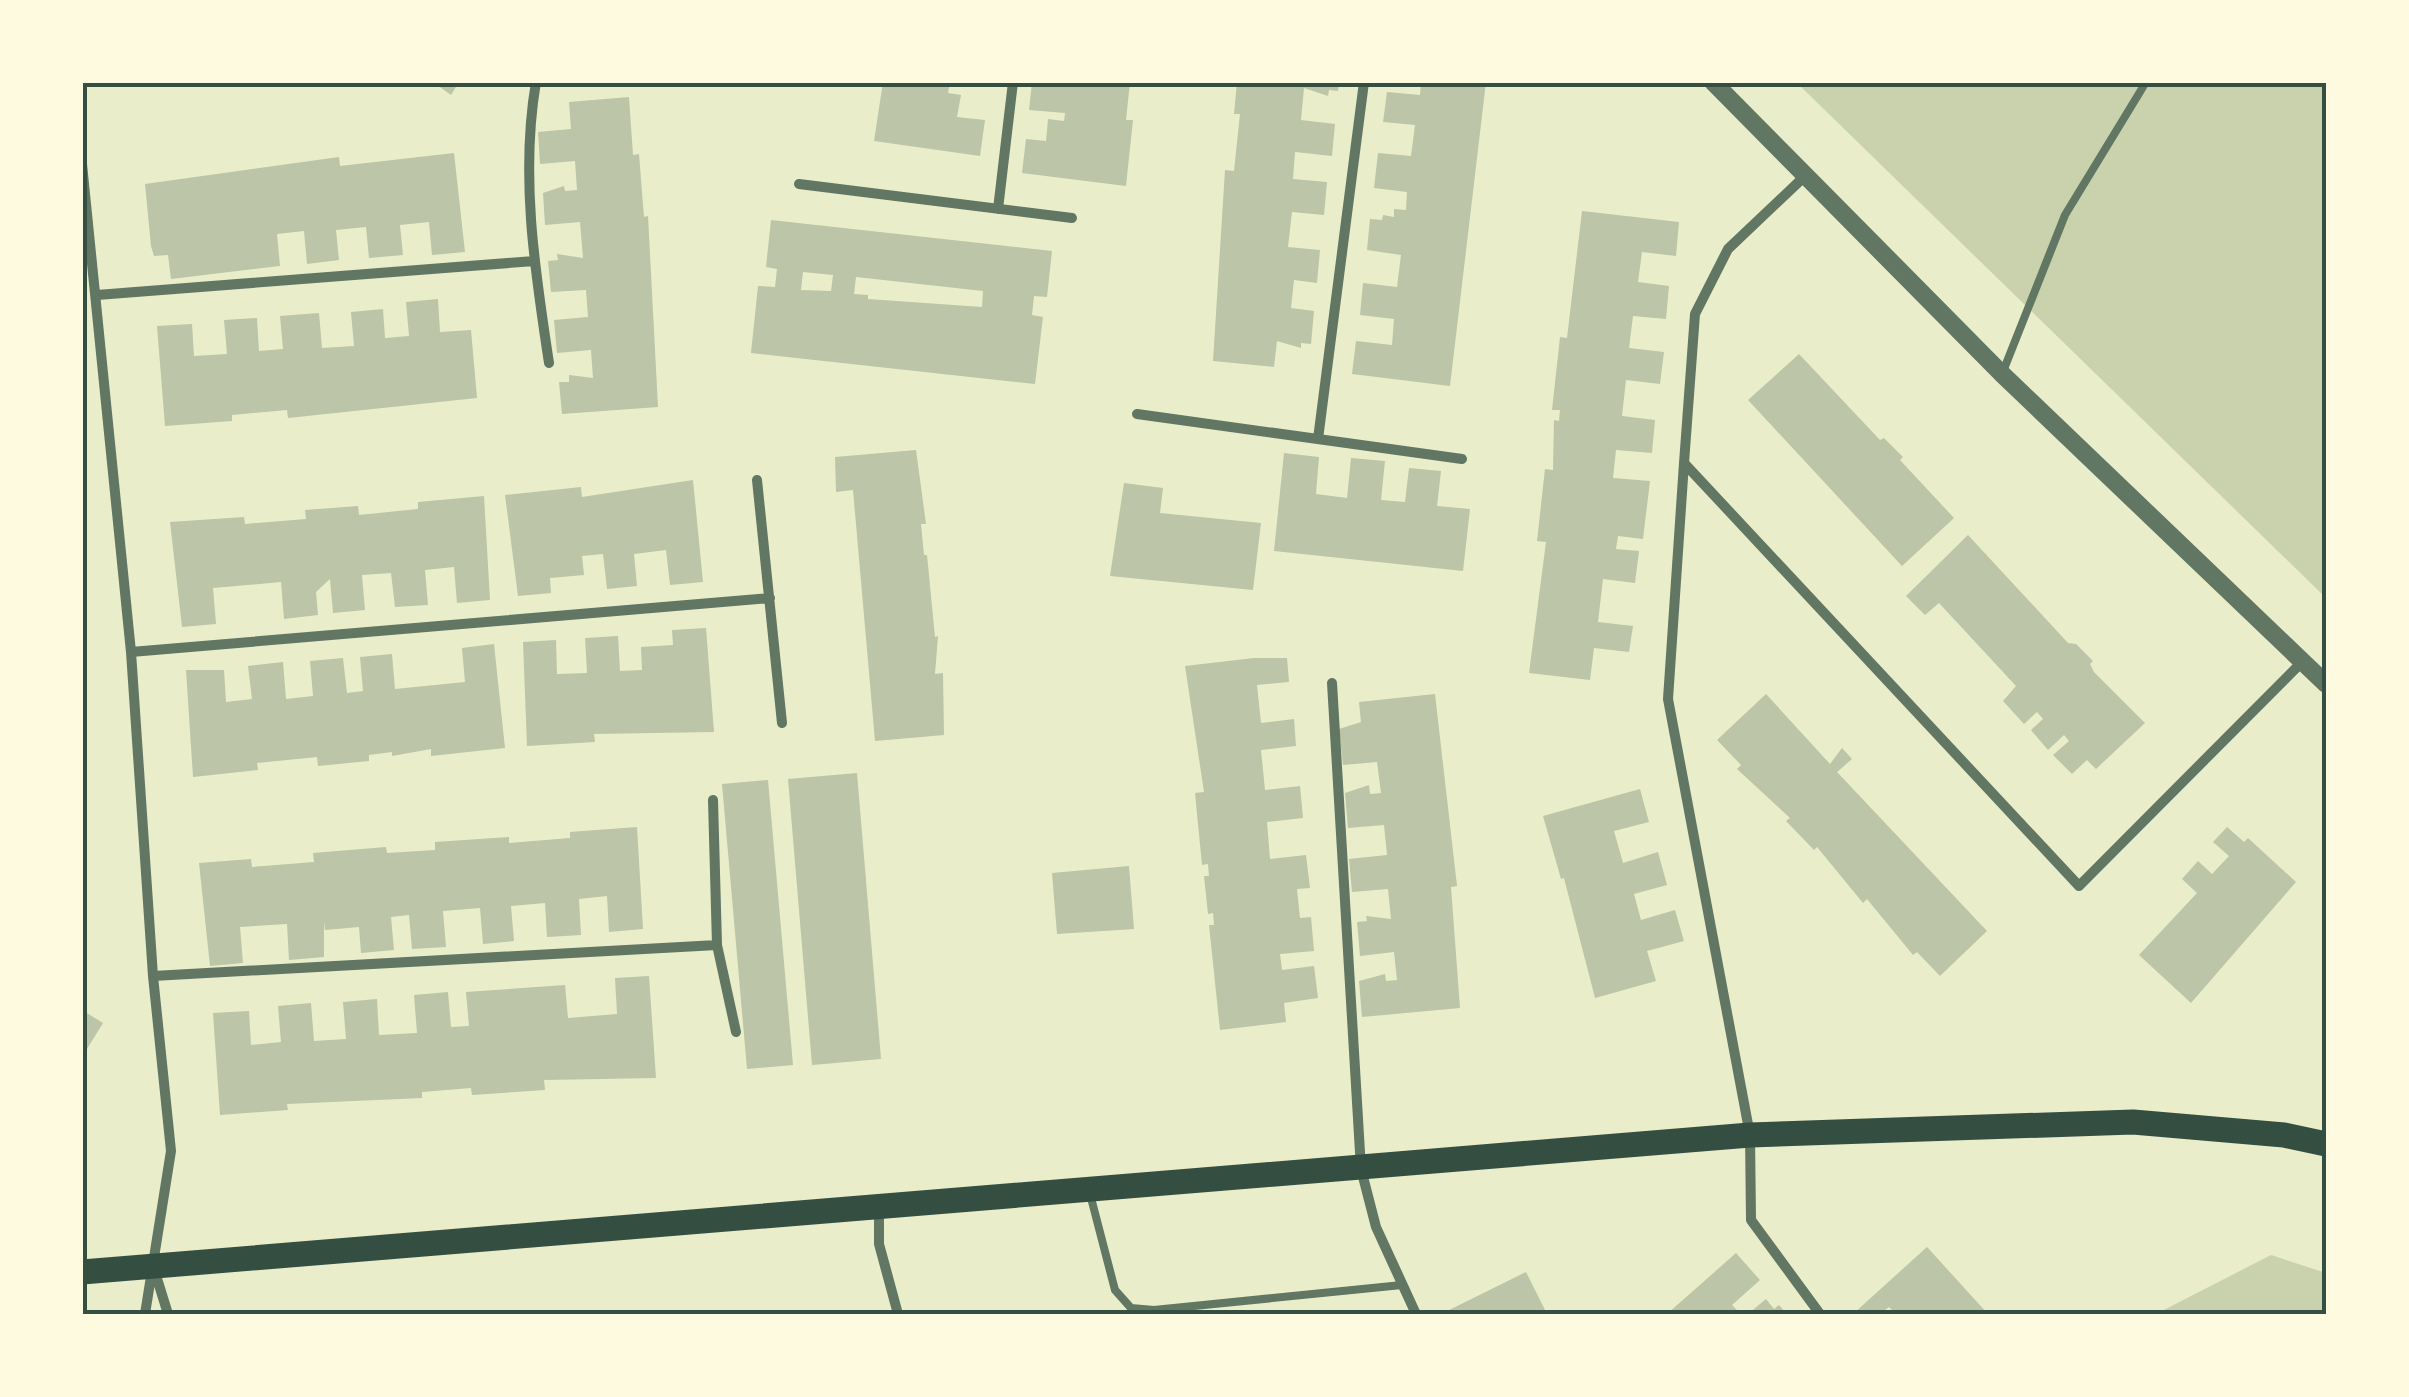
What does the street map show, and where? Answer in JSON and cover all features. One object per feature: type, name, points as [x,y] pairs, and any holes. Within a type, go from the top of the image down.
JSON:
[{"type":"main road","points":[[82,1272],[1750,1134],[2133,1122],[2284,1135],[2326,1144]]},
{"type":"street","points":[[536,82],[528,127],[534,261],[549,363]]},
{"type":"street","points":[[998,209],[1013,82]]},
{"type":"street","points":[[1318,439],[1364,82]]},
{"type":"street","points":[[1713,82],[2002,374],[2326,684]]},
{"type":"street","points":[[82,164],[131,652],[153,976],[171,1151],[145,1314]]},
{"type":"street","points":[[1806,175],[1728,249],[1695,314],[1668,699],[1750,1134],[1751,1220],[1820,1314]]},
{"type":"street","points":[[799,184],[1072,218]]},
{"type":"street","points":[[97,295],[534,261]]},
{"type":"street","points":[[1137,414],[1462,459]]},
{"type":"street","points":[[1684,462],[2079,886],[2303,662]]},
{"type":"street","points":[[757,480],[782,723]]},
{"type":"street","points":[[131,652],[770,598]]},
{"type":"street","points":[[1332,684],[1361,1169],[1376,1227],[1416,1314]]},
{"type":"street","points":[[713,800],[717,945],[736,1032]]},
{"type":"street","points":[[153,976],[717,945]]},
{"type":"street","points":[[879,1207],[878,1244],[898,1314]]},
{"type":"street","points":[[153,1266],[168,1314]]},
{"type":"lane","points":[[2002,374],[2065,216],[2146,82]]},
{"type":"lane","points":[[1088,1190],[1116,1290],[1131,1308],[1154,1310],[1402,1285]]},
{"type":"green space","points":[[1797,83],[2326,83],[2326,598]]},
{"type":"green space","points":[[2271,1255],[2326,1273],[2326,1314],[2156,1314]]},
{"type":"building","points":[[433,82],[459,82],[451,95]]},
{"type":"building","points":[[883,82],[950,82],[948,93],[961,95],[957,117],[985,120],[980,156],[874,141]]},
{"type":"building","points":[[1032,82],[1130,82],[1126,120],[1133,120],[1126,186],[1022,173],[1026,139],[1046,141],[1048,119],[1064,121],[1065,113],[1029,110]]},
{"type":"building","points":[[1237,82],[1339,82],[1338,91],[1329,90],[1328,96],[1304,88],[1301,120],[1335,124],[1332,156],[1295,152],[1293,179],[1327,182],[1324,215],[1292,212],[1288,247],[1320,250],[1317,283],[1294,280],[1291,308],[1314,311],[1311,344],[1301,343],[1301,348],[1277,341],[1274,367],[1213,361],[1225,170],[1234,171],[1240,114],[1234,114]]},
{"type":"building","points":[[1421,82],[1486,82],[1450,386],[1352,374],[1356,341],[1392,345],[1394,319],[1360,315],[1363,283],[1397,287],[1401,255],[1367,250],[1370,219],[1394,217],[1394,209],[1406,210],[1407,192],[1374,188],[1378,153],[1411,156],[1415,125],[1383,122],[1387,92],[1420,95]]},
{"type":"building","points":[[629,97],[633,155],[639,154],[644,217],[648,216],[658,407],[562,414],[559,382],[569,382],[569,375],[593,378],[591,350],[557,353],[554,320],[588,317],[586,290],[551,292],[548,261],[558,260],[557,254],[583,258],[580,222],[545,225],[543,193],[564,186],[565,191],[577,190],[575,161],[540,164],[538,132],[571,129],[569,102]]},
{"type":"building","points":[[454,153],[465,252],[432,255],[429,222],[400,225],[403,255],[369,258],[366,227],[336,230],[339,260],[307,264],[304,231],[277,234],[280,266],[171,279],[168,255],[154,256],[145,184],[339,157],[340,166]]},
{"type":"building","points":[[1582,211],[1679,222],[1676,256],[1642,252],[1638,282],[1669,286],[1666,319],[1633,316],[1629,348],[1664,352],[1660,384],[1626,380],[1622,416],[1655,420],[1652,453],[1616,450],[1613,478],[1650,481],[1643,539],[1618,536],[1616,549],[1639,551],[1635,583],[1603,579],[1598,622],[1633,626],[1629,652],[1594,648],[1590,680],[1529,673],[1546,542],[1537,541],[1545,469],[1553,470],[1554,420],[1559,421],[1560,410],[1552,410],[1560,337],[1567,338]]},
{"type":"building","points":[[771,220],[1052,251],[1047,297],[1034,296],[1032,315],[1043,317],[1035,384],[751,353],[758,286],[775,287],[777,269],[766,267]],"holes":[[[803,272],[833,275],[831,291],[801,290]],[[856,277],[983,291],[982,307],[868,299],[868,295],[854,294]]]},
{"type":"building","points":[[438,299],[440,332],[471,330],[477,398],[288,418],[287,410],[232,415],[232,421],[165,426],[157,326],[192,324],[194,356],[227,354],[224,320],[257,318],[259,351],[283,349],[280,316],[319,313],[322,348],[354,346],[351,312],[383,309],[385,338],[409,336],[406,302]]},
{"type":"building","points":[[1799,354],[1880,440],[1884,438],[1903,457],[1900,460],[1954,518],[1902,566],[1748,400]]},
{"type":"building","points":[[916,450],[926,524],[921,524],[924,555],[935,637],[938,636],[935,674],[943,673],[944,735],[875,741],[853,490],[836,492],[835,457]]},
{"type":"building","points":[[1284,453],[1319,457],[1316,494],[1347,498],[1351,458],[1385,461],[1381,500],[1405,502],[1409,468],[1441,471],[1437,506],[1470,509],[1463,571],[1274,551]]},
{"type":"building","points":[[693,480],[703,582],[670,585],[666,550],[634,554],[637,586],[607,589],[603,554],[582,556],[584,575],[550,578],[551,593],[518,596],[505,495],[581,487],[582,497]]},
{"type":"building","points":[[1124,483],[1163,488],[1160,513],[1261,523],[1253,590],[1110,576]]},
{"type":"building","points":[[484,496],[490,600],[457,603],[454,567],[425,570],[428,605],[395,607],[391,573],[362,575],[365,610],[333,613],[330,579],[316,592],[318,615],[284,619],[281,582],[213,588],[216,624],[182,627],[170,522],[244,517],[245,524],[306,519],[305,510],[358,506],[359,515],[418,509],[418,502]]},
{"type":"building","points":[[1968,535],[2068,643],[2076,644],[2093,661],[2090,664],[2094,672],[2145,723],[2096,769],[2087,760],[2072,774],[2053,755],[2069,741],[2064,735],[2048,750],[2031,730],[2043,719],[2037,712],[2024,724],[2003,701],[2016,686],[1939,603],[1925,615],[1906,596]]},
{"type":"building","points":[[706,628],[714,732],[594,734],[595,742],[527,746],[523,642],[556,640],[557,674],[587,673],[585,638],[618,636],[620,671],[642,670],[641,647],[673,645],[672,630]]},
{"type":"building","points":[[494,644],[505,748],[431,756],[431,749],[392,756],[392,752],[369,755],[369,761],[318,766],[317,757],[257,763],[258,770],[193,777],[186,670],[224,670],[226,702],[252,699],[248,666],[283,662],[286,699],[313,696],[310,661],[343,658],[347,693],[363,691],[360,657],[392,654],[395,689],[465,682],[462,648]]},
{"type":"building","points":[[1287,658],[1289,682],[1257,685],[1261,723],[1294,719],[1296,746],[1261,750],[1265,790],[1300,786],[1303,818],[1267,822],[1270,859],[1306,855],[1310,888],[1297,889],[1300,918],[1311,917],[1314,951],[1280,954],[1282,970],[1314,966],[1318,998],[1284,1003],[1286,1022],[1220,1030],[1209,925],[1214,925],[1213,913],[1208,914],[1204,876],[1209,876],[1208,864],[1202,865],[1195,793],[1204,792],[1185,666]]},
{"type":"building","points":[[1435,694],[1457,886],[1451,887],[1460,1008],[1362,1017],[1359,981],[1385,974],[1386,981],[1397,980],[1394,952],[1360,956],[1357,922],[1367,921],[1366,916],[1391,919],[1388,889],[1352,892],[1349,859],[1387,855],[1384,825],[1348,828],[1345,793],[1369,785],[1370,794],[1381,793],[1377,762],[1343,765],[1339,729],[1361,722],[1359,702]]},
{"type":"building","points":[[1766,694],[1830,764],[1842,748],[1852,759],[1837,772],[1987,931],[1940,976],[1917,952],[1913,955],[1867,899],[1863,903],[1817,847],[1814,850],[1786,821],[1790,818],[1737,769],[1741,765],[1717,740]]},
{"type":"building","points":[[857,773],[881,1059],[812,1065],[788,779]]},
{"type":"building","points":[[768,780],[793,1065],[747,1069],[722,784]]},
{"type":"building","points":[[1640,789],[1649,822],[1614,831],[1623,863],[1658,852],[1667,885],[1634,894],[1641,920],[1675,910],[1684,941],[1647,951],[1656,981],[1595,998],[1564,878],[1561,879],[1543,816]]},
{"type":"building","points":[[637,827],[643,929],[609,932],[607,896],[579,899],[581,935],[547,937],[545,903],[511,906],[514,941],[483,944],[480,908],[443,911],[446,947],[412,949],[409,915],[391,917],[394,950],[361,953],[359,927],[325,930],[324,921],[324,957],[289,960],[287,924],[240,927],[243,963],[210,966],[199,863],[251,859],[252,867],[314,862],[313,853],[386,847],[387,853],[435,850],[435,842],[509,837],[509,843],[570,838],[570,832]]},
{"type":"building","points":[[2227,827],[2244,842],[2248,838],[2296,882],[2191,1003],[2139,955],[2197,893],[2182,879],[2198,861],[2212,874],[2229,856],[2213,842]]},
{"type":"building","points":[[1129,866],[1134,929],[1057,934],[1052,873]]},
{"type":"building","points":[[649,976],[656,1078],[544,1080],[545,1090],[472,1095],[471,1088],[422,1092],[422,1098],[287,1104],[288,1110],[220,1115],[213,1013],[249,1011],[251,1045],[281,1042],[278,1006],[311,1003],[314,1041],[346,1039],[343,1002],[377,999],[379,1035],[417,1033],[414,995],[448,992],[451,1027],[469,1026],[466,992],[565,985],[568,1018],[617,1014],[615,978]]},
{"type":"building","points":[[82,1010],[103,1023],[87,1049],[82,1047]]},
{"type":"building","points":[[1927,1247],[1988,1314],[1896,1314],[1889,1307],[1880,1314],[1853,1314]]},
{"type":"building","points":[[1736,1253],[1760,1280],[1732,1305],[1741,1314],[1667,1314]]},
{"type":"building","points":[[1526,1272],[1547,1314],[1441,1314]]},
{"type":"building","points":[[1766,1299],[1774,1309],[1779,1305],[1787,1314],[1748,1314]]}]
